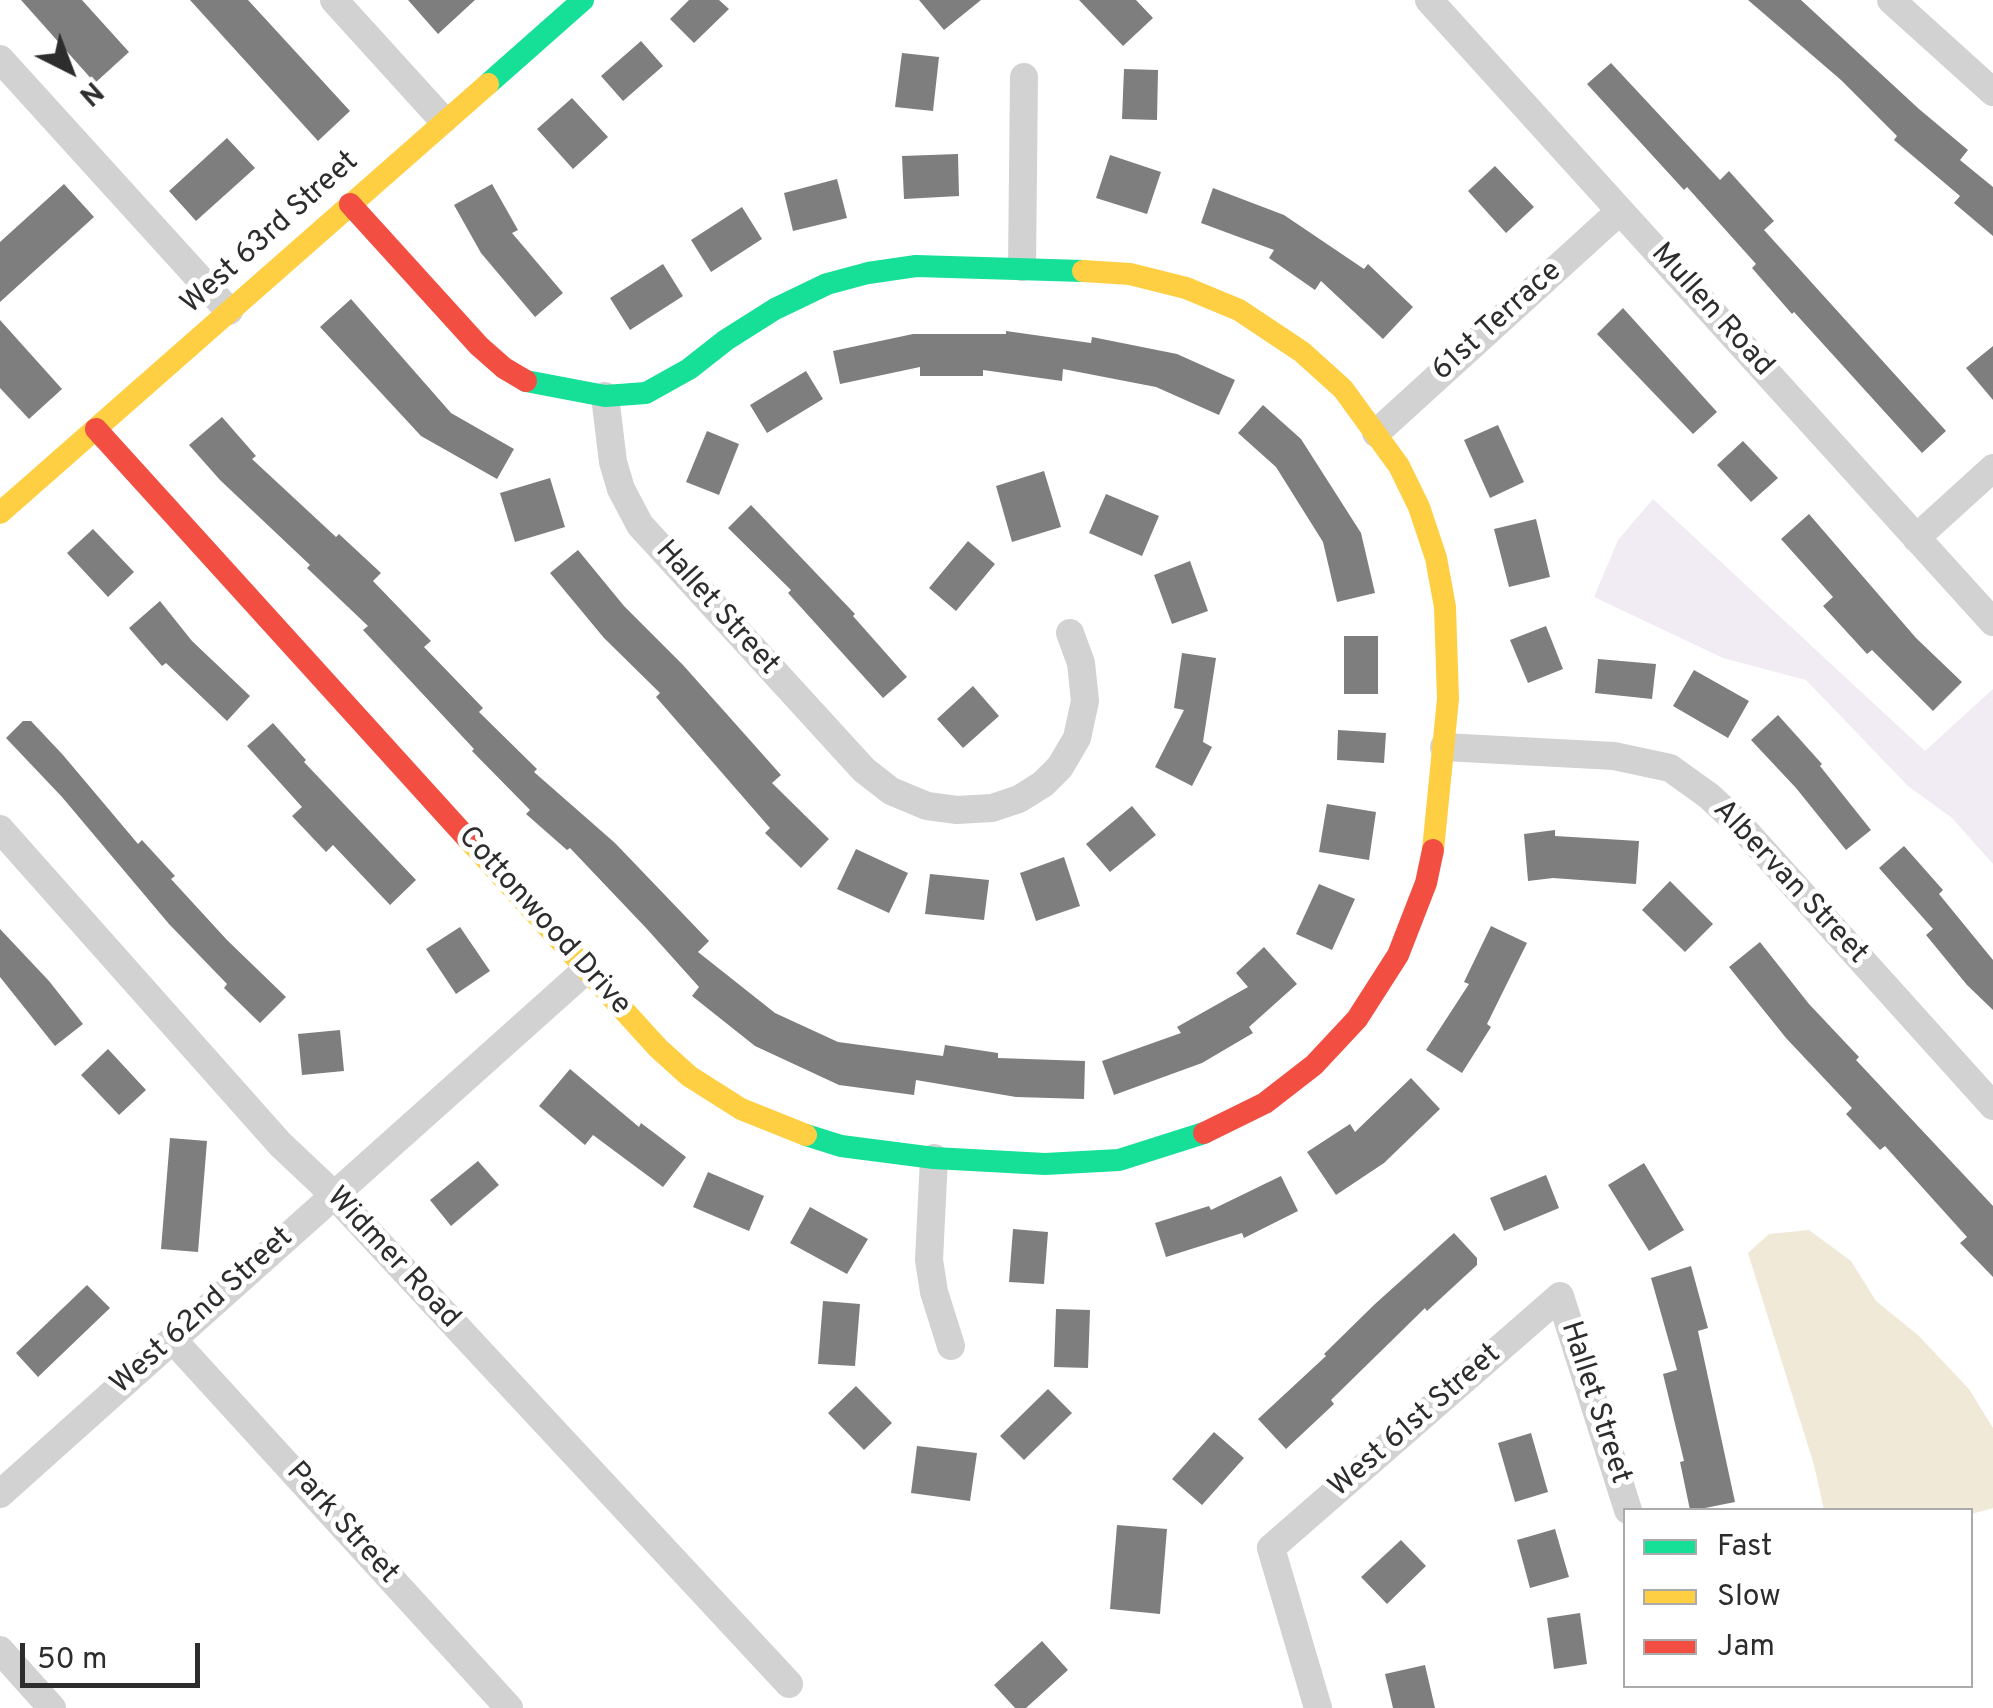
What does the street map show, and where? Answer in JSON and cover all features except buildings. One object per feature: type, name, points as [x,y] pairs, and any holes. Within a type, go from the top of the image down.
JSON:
[{"type":"street","points":[[334,0],[444,120]]},
{"type":"street","name":"West 63rd Street","points":[[0,513],[583,0]]},
{"type":"street","name":"Mullen Road","points":[[1429,0],[1993,622]]},
{"type":"street","points":[[1891,0],[1993,92]]},
{"type":"street","points":[[0,59],[229,311]]},
{"type":"street","points":[[1022,266],[1024,77]]},
{"type":"street","points":[[350,204],[479,346],[504,368],[532,384],[605,396],[646,393],[689,369],[774,309],[827,284],[916,266],[1022,266],[1130,274],[1186,288],[1239,310],[1324,370],[1376,433],[1412,493],[1436,558],[1445,607],[1450,664],[1444,747]]},
{"type":"street","name":"61st Terrace","points":[[1376,433],[1620,211]]},
{"type":"street","name":"Hallet Street","points":[[605,396],[613,462],[621,489],[640,525],[864,770],[892,791],[928,806],[975,809],[1020,799],[1043,784],[1077,738],[1085,702],[1081,663],[1070,633]]},
{"type":"street","name":"Cottonwood Drive","points":[[96,429],[658,1048],[690,1076],[741,1109],[841,1146],[934,1158],[1045,1164],[1119,1160],[1175,1145],[1265,1103],[1314,1065],[1357,1019],[1398,955],[1426,883],[1444,747]]},
{"type":"street","points":[[1916,538],[1993,468]]},
{"type":"street","name":"Albervan Street","points":[[1444,747],[1614,756],[1670,768],[1738,822],[1993,1106]]},
{"type":"street","name":"Widmer Road","points":[[0,829],[280,1144],[334,1194],[789,1684]]},
{"type":"street","name":"West 62nd Street","points":[[0,1494],[586,970]]},
{"type":"street","points":[[934,1158],[930,1260],[934,1292],[951,1346]]},
{"type":"street","name":"Hallet Street","points":[[1560,1296],[1627,1508]]},
{"type":"street","name":"West 61st Street","points":[[1318,1708],[1271,1548],[1560,1296]]},
{"type":"street","name":"Park Street","points":[[173,1340],[509,1708]]},
{"type":"street","points":[[0,1650],[52,1708]]},
{"type":"shaded area","points":[[1653,499],[1925,751],[1993,689],[1993,864],[1952,818],[1908,786],[1806,680],[1723,658],[1594,597],[1618,540]]},
{"type":"shaded area","points":[[1809,1230],[1851,1261],[1876,1301],[1918,1335],[1969,1389],[1993,1428],[1993,1508],[1973,1513],[1973,1508],[1824,1508],[1814,1465],[1748,1253],[1769,1234]]},
{"type":"traffic: fast","points":[[488,84],[583,0]]},
{"type":"traffic: fast","points":[[526,381],[605,396],[646,393],[689,369],[775,309],[827,284],[868,273],[916,266],[1083,271]]},
{"type":"traffic: fast","points":[[806,1135],[841,1146],[934,1158],[1045,1164],[1119,1160],[1204,1133]]},
{"type":"traffic: slow","points":[[0,513],[488,84]]},
{"type":"traffic: slow","points":[[1083,271],[1130,274],[1186,288],[1239,310],[1302,352],[1343,389],[1399,466],[1419,507],[1436,558],[1445,607],[1448,699],[1433,850]]},
{"type":"traffic: slow","points":[[467,838],[658,1048],[689,1076],[741,1109],[806,1135]]},
{"type":"traffic: jam","points":[[350,204],[479,346],[526,381]]},
{"type":"traffic: jam","points":[[96,429],[467,838]]},
{"type":"traffic: jam","points":[[1204,1133],[1265,1103],[1314,1065],[1357,1019],[1398,955],[1426,883],[1433,850]]}]
